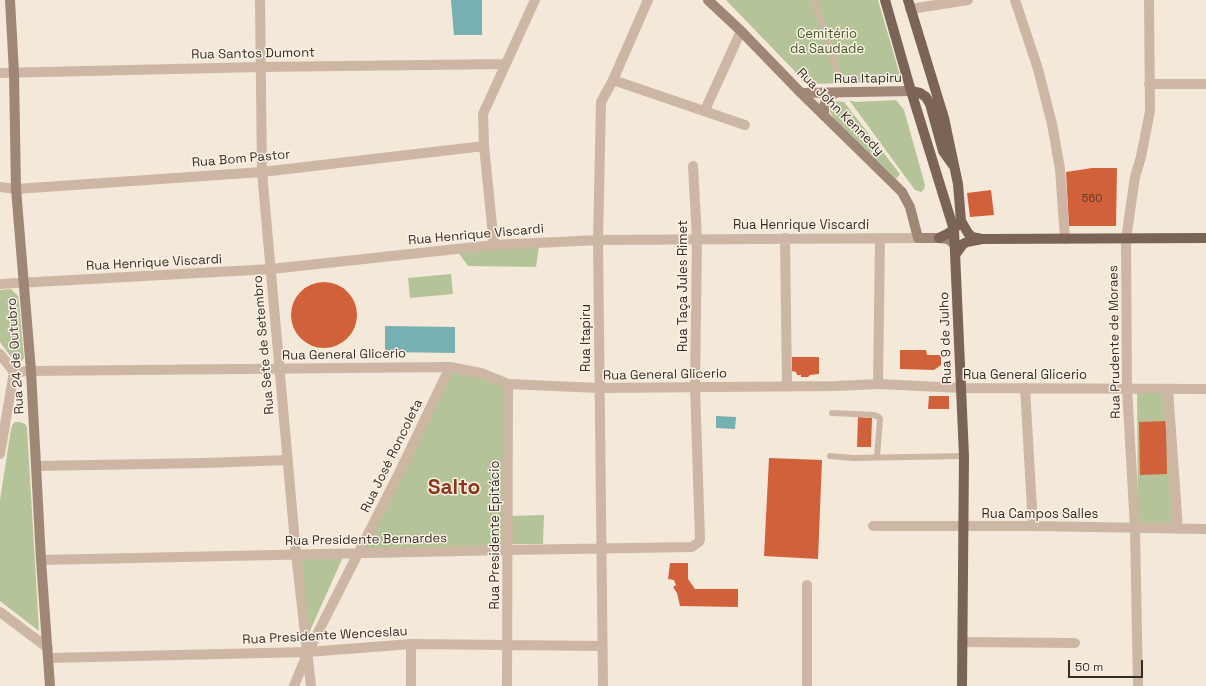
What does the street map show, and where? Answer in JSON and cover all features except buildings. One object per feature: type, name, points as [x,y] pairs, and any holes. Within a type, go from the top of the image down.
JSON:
[{"type":"main road","name":"Rua 9 de Julho","points":[[884,0],[954,230],[964,456],[962,686]]},
{"type":"main road","points":[[909,4],[944,118],[958,184],[960,221],[972,237],[982,240]]},
{"type":"main road","points":[[911,91],[920,93],[926,97],[930,104],[943,151],[955,168]]},
{"type":"main road","points":[[939,238],[954,230],[960,221]]},
{"type":"main road","points":[[955,256],[963,244],[982,240],[1206,238]]},
{"type":"street","name":"Rua 24 de Outubro","points":[[10,0],[14,73],[16,189],[31,371],[41,560],[50,686]]},
{"type":"street","name":"Rua Sete de Setembro","points":[[260,0],[262,172],[296,554],[311,686]]},
{"type":"street","points":[[494,245],[484,146],[483,114],[535,0]]},
{"type":"street","name":"Rua Itapiru","points":[[602,686],[602,548],[598,240],[601,102],[613,80],[648,0]]},
{"type":"street","name":"Rua John Kennedy","points":[[708,0],[741,31],[801,94],[902,192],[910,207],[918,238]]},
{"type":"street","points":[[909,4],[968,0]]},
{"type":"street","points":[[1015,0],[1038,69],[1052,124],[1060,169],[1065,239]]},
{"type":"street","name":"Rua Prudente de Moraes","points":[[1138,686],[1136,528],[1126,388],[1126,238],[1135,177],[1141,157],[1150,111],[1149,0]]},
{"type":"street","points":[[705,110],[741,31]]},
{"type":"street","name":"Rua Santos Dumont","points":[[0,73],[261,67],[506,64]]},
{"type":"street","points":[[613,80],[745,124]]},
{"type":"street","points":[[1149,84],[1206,84]]},
{"type":"street","name":"Rua Itapiru","points":[[801,94],[911,91]]},
{"type":"street","points":[[824,116],[824,106],[826,100],[836,93]]},
{"type":"street","name":"Rua Bom Pastor","points":[[0,187],[16,189],[262,172],[484,146]]},
{"type":"street","name":"Rua Taça Jules Rimet","points":[[692,547],[699,542],[700,539],[694,387],[698,239],[693,166]]},
{"type":"street","points":[[785,238],[787,386]]},
{"type":"street","points":[[878,384],[880,238]]},
{"type":"street","name":"Rua Henrique Viscardi","points":[[0,284],[270,269],[494,245],[598,240],[939,238],[948,240],[954,244]]},
{"type":"street","points":[[0,354],[14,372],[0,454]]},
{"type":"street","name":"Rua General Glicerio","points":[[14,372],[450,367],[481,373],[508,384],[599,388],[831,386],[878,384],[961,388],[1206,389]]},
{"type":"street","name":"Rua José Roncoleta","points":[[294,686],[308,652],[400,471],[450,367]]},
{"type":"street","name":"Rua Presidente Epitácio","points":[[507,686],[508,384]]},
{"type":"street","points":[[1025,388],[1033,526]]},
{"type":"street","points":[[1168,389],[1178,529]]},
{"type":"street","points":[[36,466],[288,460]]},
{"type":"street","name":"Rua Campos Salles","points":[[873,526],[1033,526],[1206,529]]},
{"type":"street","name":"Rua Presidente Bernardes","points":[[41,560],[692,547]]},
{"type":"street","points":[[807,585],[807,686]]},
{"type":"street","points":[[0,612],[48,653]]},
{"type":"street","points":[[962,642],[1074,643]]},
{"type":"street","points":[[411,644],[411,686]]},
{"type":"street","name":"Rua Presidente Wenceslau","points":[[48,653],[308,652],[411,644],[602,646]]},
{"type":"lane","points":[[814,0],[839,78]]},
{"type":"lane","points":[[832,413],[874,415],[879,417],[877,458]]},
{"type":"lane","points":[[830,456],[877,458],[964,456]]},
{"type":"green space","name":"Cemitério da Saudade","points":[[726,0],[878,0],[902,82],[807,84]]},
{"type":"green space","points":[[849,100],[856,102],[896,100],[904,110],[925,185],[921,192],[915,190]]},
{"type":"green space","points":[[834,101],[844,102],[900,174],[896,179],[834,119],[830,112],[830,106]]},
{"type":"green space","points":[[539,247],[536,267],[468,266],[458,252],[485,248]]},
{"type":"green space","points":[[451,274],[453,294],[410,298],[408,278]]},
{"type":"green space","points":[[11,289],[18,296],[19,301],[24,358],[19,363],[14,361],[0,342],[0,290]]},
{"type":"green space","points":[[452,368],[508,385],[507,548],[361,553]]},
{"type":"green space","points":[[1168,389],[1174,525],[1138,525],[1137,390]]},
{"type":"green space","points":[[15,422],[25,424],[27,427],[39,631],[0,601],[0,500],[11,429]]},
{"type":"green space","points":[[544,515],[543,544],[512,544],[512,516]]},
{"type":"green space","points":[[343,557],[309,633],[300,558]]},
{"type":"water","points":[[451,0],[482,0],[482,35],[454,35]]},
{"type":"water","points":[[385,326],[455,327],[455,353],[385,352]]},
{"type":"water","points":[[716,416],[736,417],[735,429],[716,428]]},
{"type":"district","name":"Salto","points":[[454,488]]}]
